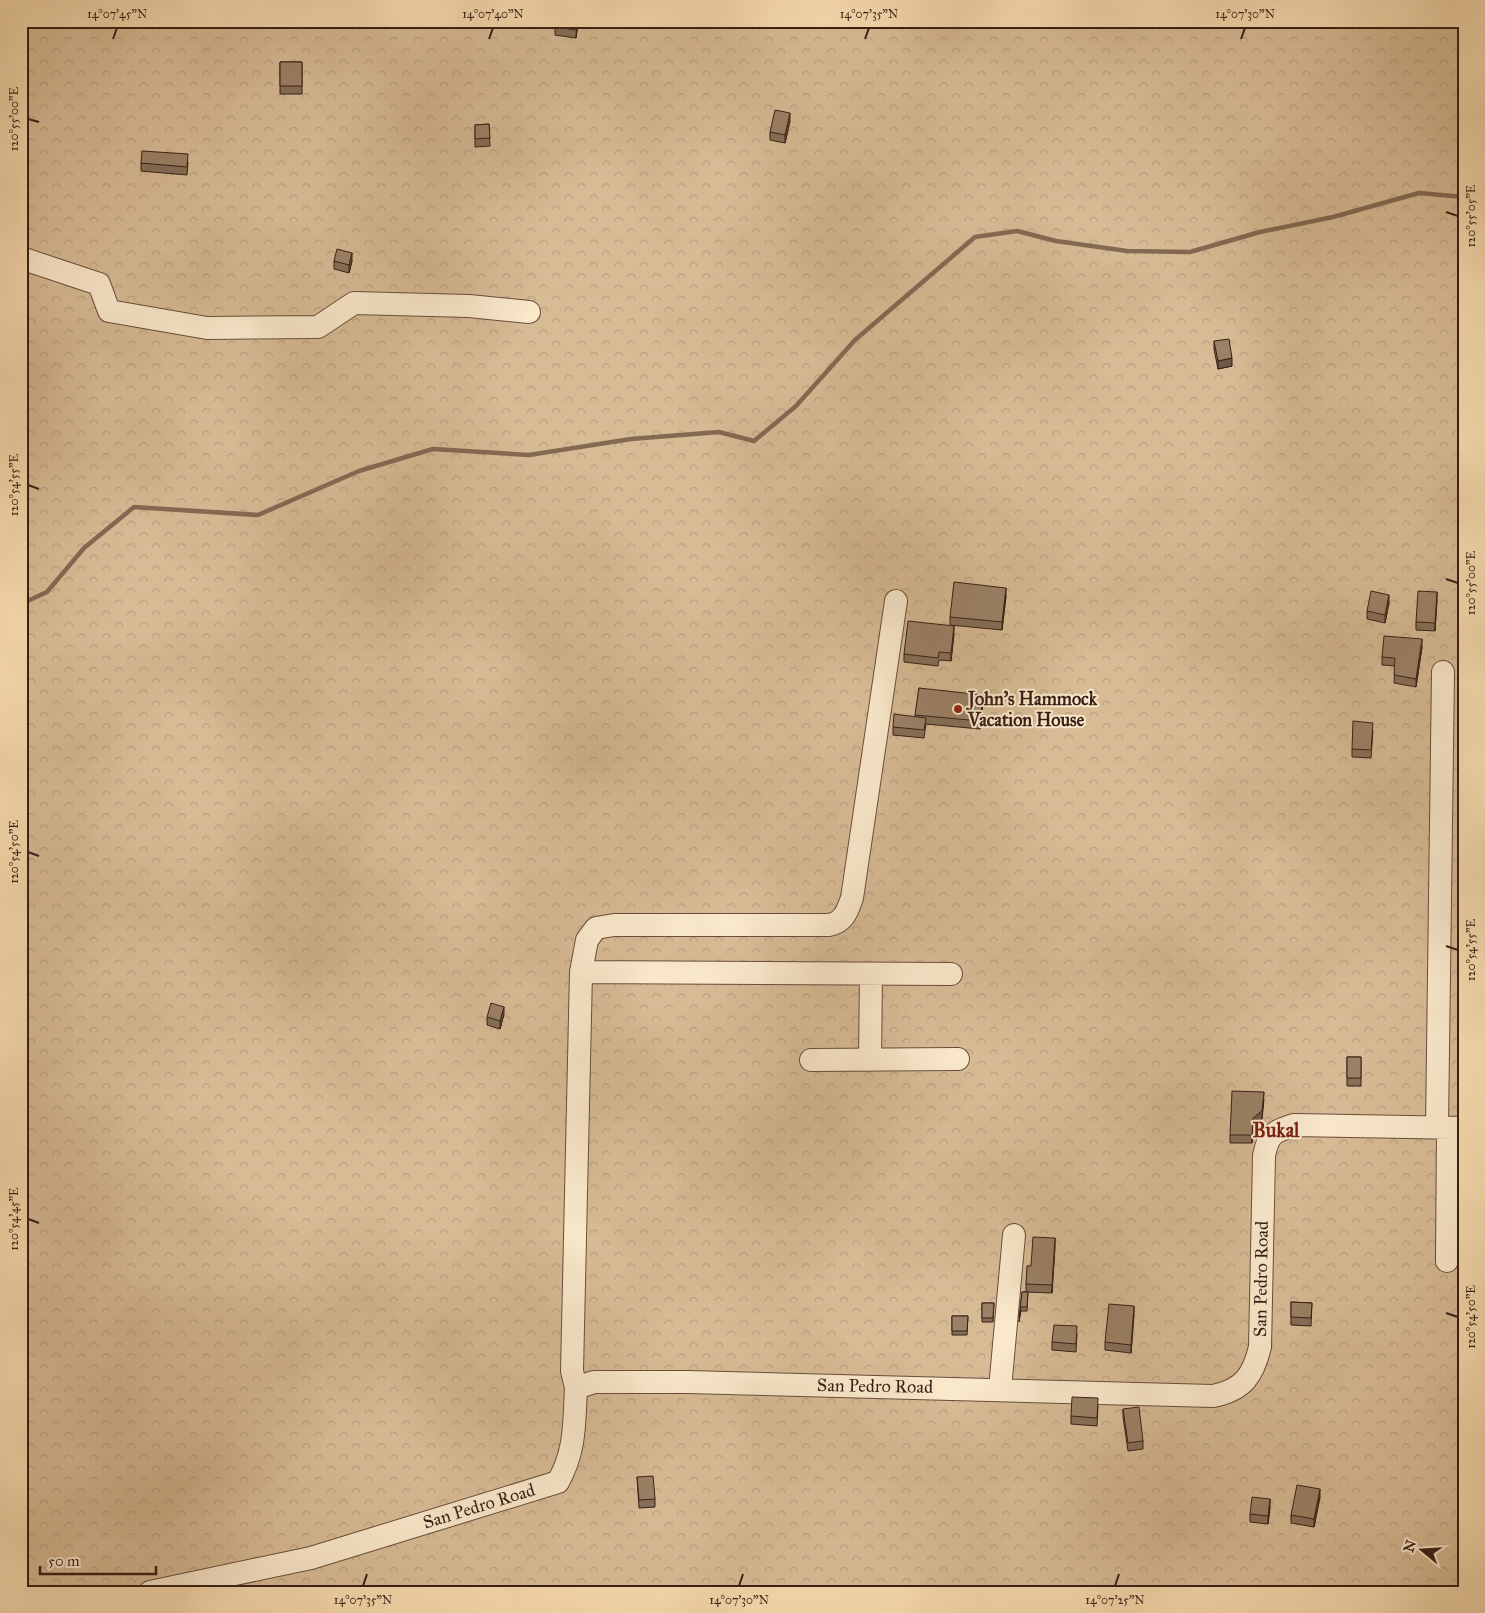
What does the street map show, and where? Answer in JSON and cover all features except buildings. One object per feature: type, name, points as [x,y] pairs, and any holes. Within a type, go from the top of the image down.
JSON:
[{"type":"street","points":[[21,258],[99,284],[109,311],[207,328],[318,327],[354,303],[469,306],[529,312]]},
{"type":"street","points":[[576,1388],[572,1371],[581,972],[587,940],[596,928],[614,925],[829,925],[838,923],[846,914],[852,898],[896,601]]},
{"type":"street","points":[[1443,672],[1450,1128],[1447,1261]]},
{"type":"street","points":[[581,972],[951,974]]},
{"type":"street","points":[[870,974],[870,1060]]},
{"type":"street","points":[[811,1060],[958,1059]]},
{"type":"street","name":"San Pedro Road","points":[[150,1592],[311,1558],[558,1482],[568,1464],[572,1443],[576,1388],[594,1382],[688,1382],[1000,1389],[1213,1396],[1226,1393],[1246,1381],[1255,1369],[1260,1347],[1264,1156],[1267,1141],[1275,1132],[1294,1125],[1450,1128]]},
{"type":"street","points":[[1000,1389],[1014,1235]]},
{"type":"green space","points":[[21,21],[1464,21],[1464,1592],[21,1592]]},
{"type":"waterway","points":[[21,604],[47,592],[84,548],[134,507],[258,515],[359,471],[433,449],[529,455],[631,439],[719,432],[754,441],[796,406],[855,340],[975,237],[1017,231],[1056,241],[1127,251],[1190,252],[1260,232],[1333,217],[1419,193],[1464,197]]},
{"type":"place","name":"John's Hammock Vacation House","points":[[958,709]]},
{"type":"district","name":"Bukal","points":[[1276,1130]]}]
